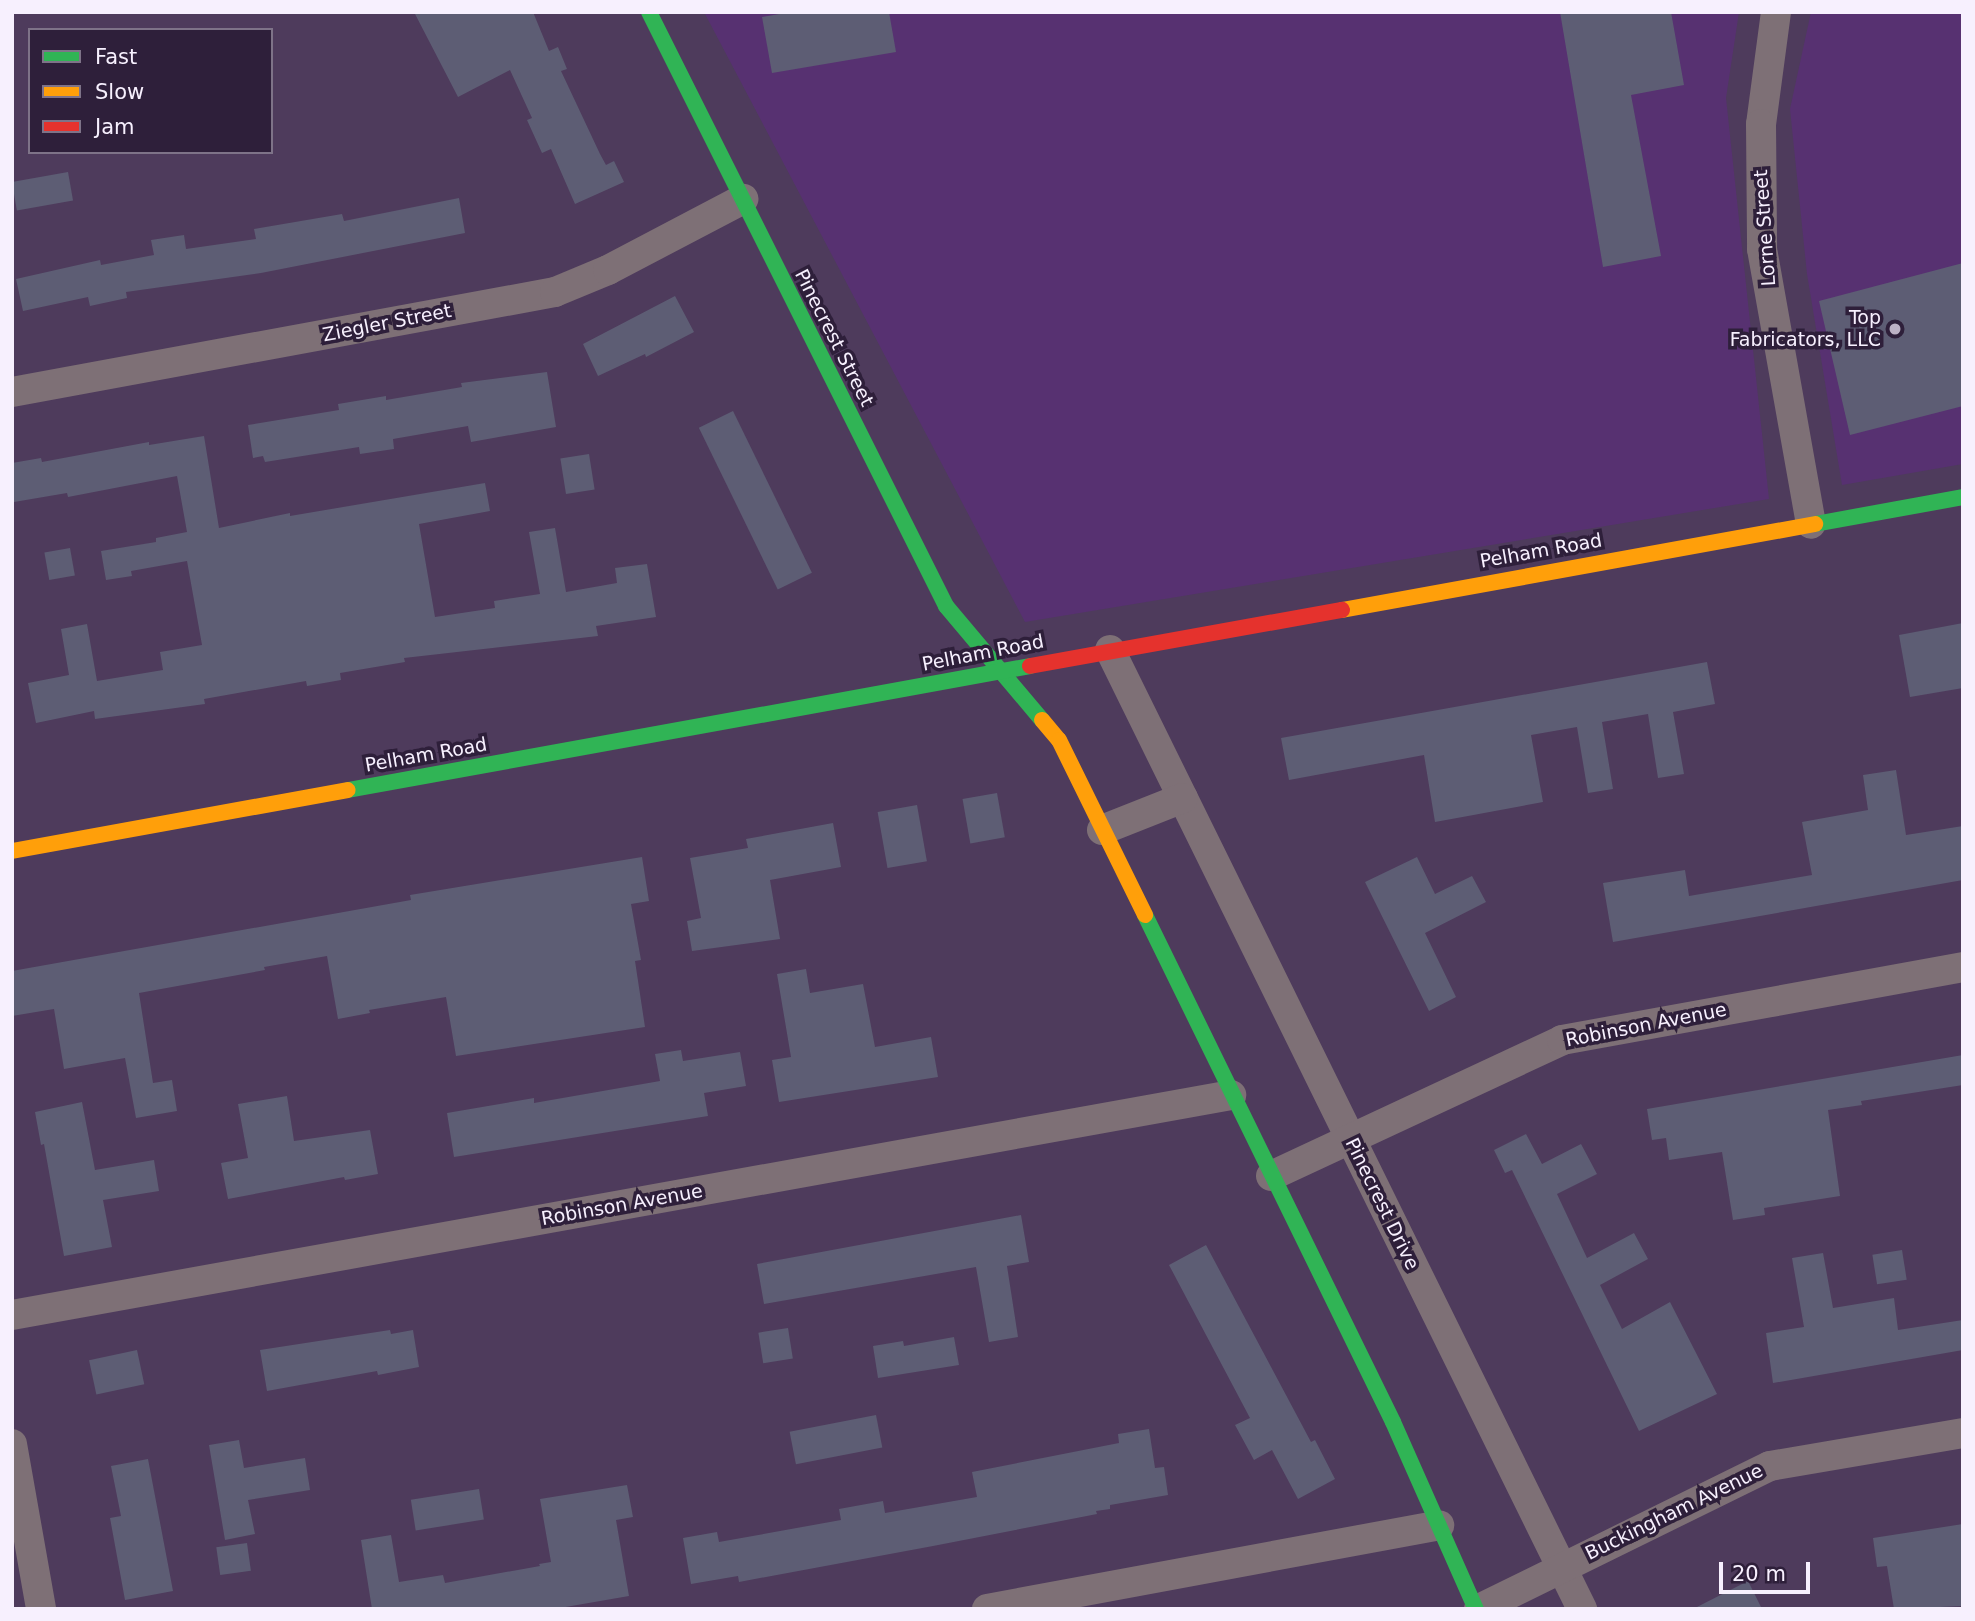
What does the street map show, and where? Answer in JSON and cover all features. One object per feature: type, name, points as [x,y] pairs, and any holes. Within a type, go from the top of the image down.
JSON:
[{"type":"main road","name":"Pinecrest Street","points":[[649,12],[946,606],[1001,670]]},
{"type":"main road","name":"Pelham Road","points":[[12,851],[1963,497]]},
{"type":"main road","points":[[1001,670],[1059,740],[1393,1422],[1478,1609]]},
{"type":"street","name":"Lorne Street","points":[[1776,12],[1761,124],[1762,249],[1811,524]]},
{"type":"street","name":"Ziegler Street","points":[[12,392],[555,292],[608,271],[743,199]]},
{"type":"street","name":"Pinecrest Drive","points":[[1110,650],[1582,1609]]},
{"type":"street","points":[[1102,830],[1183,798]]},
{"type":"street","name":"Robinson Avenue","points":[[1271,1177],[1562,1040],[1963,967]]},
{"type":"street","name":"Robinson Avenue","points":[[12,1315],[1231,1095]]},
{"type":"street","name":"Buckingham Avenue","points":[[1478,1609],[1770,1466],[1963,1433]]},
{"type":"street","points":[[12,1444],[41,1609]]},
{"type":"street","points":[[986,1609],[1439,1525]]},
{"type":"shaded area","points":[[704,12],[1739,12],[1726,98],[1769,499],[1025,622]]},
{"type":"shaded area","points":[[1811,12],[1963,12],[1963,464],[1842,485],[1807,274],[1790,109]]},
{"type":"building","points":[[414,12],[533,12],[549,51],[558,47],[567,69],[561,71],[600,154],[606,165],[614,161],[624,182],[575,204],[551,149],[542,153],[527,120],[532,118],[510,70],[458,97]]},
{"type":"building","points":[[791,12],[889,12],[896,52],[772,73],[762,17]]},
{"type":"building","points":[[1560,12],[1671,12],[1684,85],[1631,95],[1661,256],[1603,267]]},
{"type":"building","points":[[68,172],[73,201],[17,210],[12,182]]},
{"type":"building","points":[[459,198],[465,233],[261,273],[126,292],[127,298],[90,306],[88,297],[23,311],[16,279],[100,260],[101,265],[154,255],[151,240],[184,235],[186,249],[256,239],[254,229],[342,214],[344,221]]},
{"type":"building","name":"Top Fabricators, LLC","points":[[1963,263],[1963,406],[1850,435],[1819,301]]},
{"type":"building","points":[[675,296],[694,332],[646,357],[645,354],[598,376],[583,344]]},
{"type":"building","points":[[547,372],[556,427],[471,442],[468,426],[393,439],[394,449],[360,454],[359,447],[265,462],[263,456],[253,458],[248,425],[339,410],[338,404],[386,396],[386,400],[462,387],[461,383]]},
{"type":"building","points":[[733,411],[812,573],[778,589],[699,428]]},
{"type":"building","points":[[204,436],[219,528],[290,513],[290,516],[485,483],[490,511],[419,524],[435,617],[495,608],[494,601],[540,594],[529,532],[555,528],[566,592],[617,583],[615,568],[647,564],[656,617],[596,626],[598,636],[404,658],[405,662],[340,673],[341,680],[307,686],[306,681],[204,699],[205,704],[95,719],[94,711],[36,723],[28,683],[69,675],[61,629],[87,624],[97,681],[163,670],[160,652],[202,645],[187,561],[131,571],[132,576],[106,580],[101,551],[156,542],[156,538],[187,532],[177,476],[68,497],[67,493],[14,502],[12,463],[41,458],[42,462],[149,442],[149,445]]},
{"type":"building","points":[[589,454],[595,490],[566,494],[560,459]]},
{"type":"building","points":[[70,548],[75,576],[49,580],[44,553]]},
{"type":"building","points":[[1963,623],[1963,688],[1910,697],[1899,635]]},
{"type":"building","points":[[1707,662],[1715,704],[1673,712],[1684,774],[1658,778],[1648,714],[1602,722],[1613,789],[1588,793],[1577,727],[1531,735],[1543,802],[1468,816],[1435,822],[1424,755],[1289,780],[1281,738]]},
{"type":"building","points":[[1896,770],[1906,835],[1963,826],[1963,880],[1613,942],[1603,883],[1685,870],[1689,896],[1812,875],[1802,822],[1868,810],[1863,775]]},
{"type":"building","points":[[997,793],[1005,837],[970,843],[963,799]]},
{"type":"building","points":[[917,805],[927,861],[888,868],[878,812]]},
{"type":"building","points":[[833,823],[841,867],[770,880],[780,939],[692,951],[687,921],[701,918],[690,858],[748,848],[746,839]]},
{"type":"building","points":[[642,857],[649,901],[631,904],[641,960],[635,961],[645,1027],[456,1056],[446,997],[369,1010],[370,1013],[338,1019],[327,956],[264,967],[265,970],[139,993],[153,1083],[172,1080],[177,1111],[136,1118],[125,1058],[64,1069],[54,1009],[12,1016],[12,971],[411,900],[410,895]]},
{"type":"building","points":[[1417,857],[1435,894],[1472,876],[1486,902],[1425,933],[1456,997],[1429,1011],[1365,882]]},
{"type":"building","points":[[806,969],[810,993],[863,984],[875,1047],[931,1037],[938,1077],[779,1102],[772,1060],[791,1057],[777,974]]},
{"type":"building","points":[[681,1050],[683,1061],[740,1052],[746,1086],[704,1093],[708,1116],[454,1157],[447,1113],[534,1098],[534,1103],[660,1081],[655,1054]]},
{"type":"building","points":[[1963,1055],[1963,1085],[1861,1101],[1862,1105],[1828,1110],[1840,1196],[1764,1208],[1765,1215],[1733,1220],[1722,1152],[1669,1160],[1666,1138],[1652,1140],[1647,1109]]},
{"type":"building","points":[[287,1096],[294,1141],[370,1130],[378,1174],[345,1180],[344,1177],[228,1199],[221,1163],[248,1158],[238,1104]]},
{"type":"building","points":[[82,1102],[95,1170],[154,1160],[159,1191],[103,1200],[112,1247],[64,1256],[44,1144],[41,1145],[35,1112]]},
{"type":"building","points":[[1526,1134],[1542,1164],[1581,1144],[1597,1174],[1557,1194],[1587,1258],[1634,1233],[1648,1259],[1600,1285],[1622,1329],[1670,1302],[1717,1394],[1639,1431],[1512,1170],[1505,1173],[1494,1150]]},
{"type":"building","points":[[1021,1215],[1029,1262],[1007,1266],[1018,1337],[989,1342],[976,1267],[764,1304],[757,1264]]},
{"type":"building","points":[[1206,1245],[1311,1442],[1315,1440],[1335,1479],[1298,1499],[1272,1450],[1254,1460],[1235,1425],[1250,1418],[1169,1265]]},
{"type":"building","points":[[1902,1250],[1907,1280],[1877,1284],[1872,1255]]},
{"type":"building","points":[[1823,1253],[1833,1308],[1894,1298],[1898,1330],[1963,1320],[1963,1350],[1773,1383],[1766,1333],[1804,1327],[1792,1258]]},
{"type":"building","points":[[788,1328],[793,1359],[763,1363],[758,1333]]},
{"type":"building","points":[[390,1330],[391,1334],[413,1330],[419,1367],[378,1375],[377,1371],[267,1391],[260,1350]]},
{"type":"building","points":[[954,1337],[959,1365],[878,1378],[873,1346],[903,1341],[904,1346]]},
{"type":"building","points":[[137,1350],[144,1384],[96,1394],[89,1360]]},
{"type":"building","points":[[876,1415],[882,1447],[796,1464],[790,1432]]},
{"type":"building","points":[[1149,1429],[1155,1468],[1164,1467],[1168,1495],[1110,1505],[1110,1509],[1096,1511],[1097,1514],[933,1546],[739,1582],[738,1576],[691,1584],[683,1538],[717,1532],[719,1542],[841,1520],[839,1509],[883,1501],[885,1513],[977,1497],[972,1472],[1119,1443],[1118,1434]]},
{"type":"building","points":[[239,1440],[244,1468],[305,1458],[310,1490],[248,1500],[255,1534],[225,1540],[209,1445]]},
{"type":"building","points":[[148,1459],[173,1591],[125,1600],[110,1518],[121,1516],[111,1466]]},
{"type":"building","points":[[627,1485],[633,1517],[616,1520],[629,1596],[554,1609],[372,1609],[361,1540],[391,1535],[399,1582],[443,1575],[445,1583],[540,1566],[539,1564],[551,1562],[540,1499]]},
{"type":"building","points":[[479,1489],[484,1520],[416,1530],[411,1500]]},
{"type":"building","points":[[1963,1524],[1963,1606],[1894,1609],[1887,1566],[1877,1567],[1873,1538]]},
{"type":"building","points":[[247,1543],[251,1571],[220,1575],[216,1547]]},
{"type":"building","points":[[1748,1581],[1762,1609],[1693,1609]]},
{"type":"traffic: fast","points":[[649,12],[946,606],[1042,720]]},
{"type":"traffic: fast","points":[[1815,524],[1963,497]]},
{"type":"traffic: fast","points":[[348,790],[1030,666]]},
{"type":"traffic: fast","points":[[1145,915],[1393,1422],[1476,1609]]},
{"type":"traffic: slow","points":[[1342,610],[1815,524]]},
{"type":"traffic: slow","points":[[1042,720],[1059,740],[1145,915]]},
{"type":"traffic: slow","points":[[12,851],[348,790]]},
{"type":"traffic: jam","points":[[1030,666],[1342,610]]},
{"type":"place","name":"Top Fabricators, LLC","points":[[1895,329]]}]
